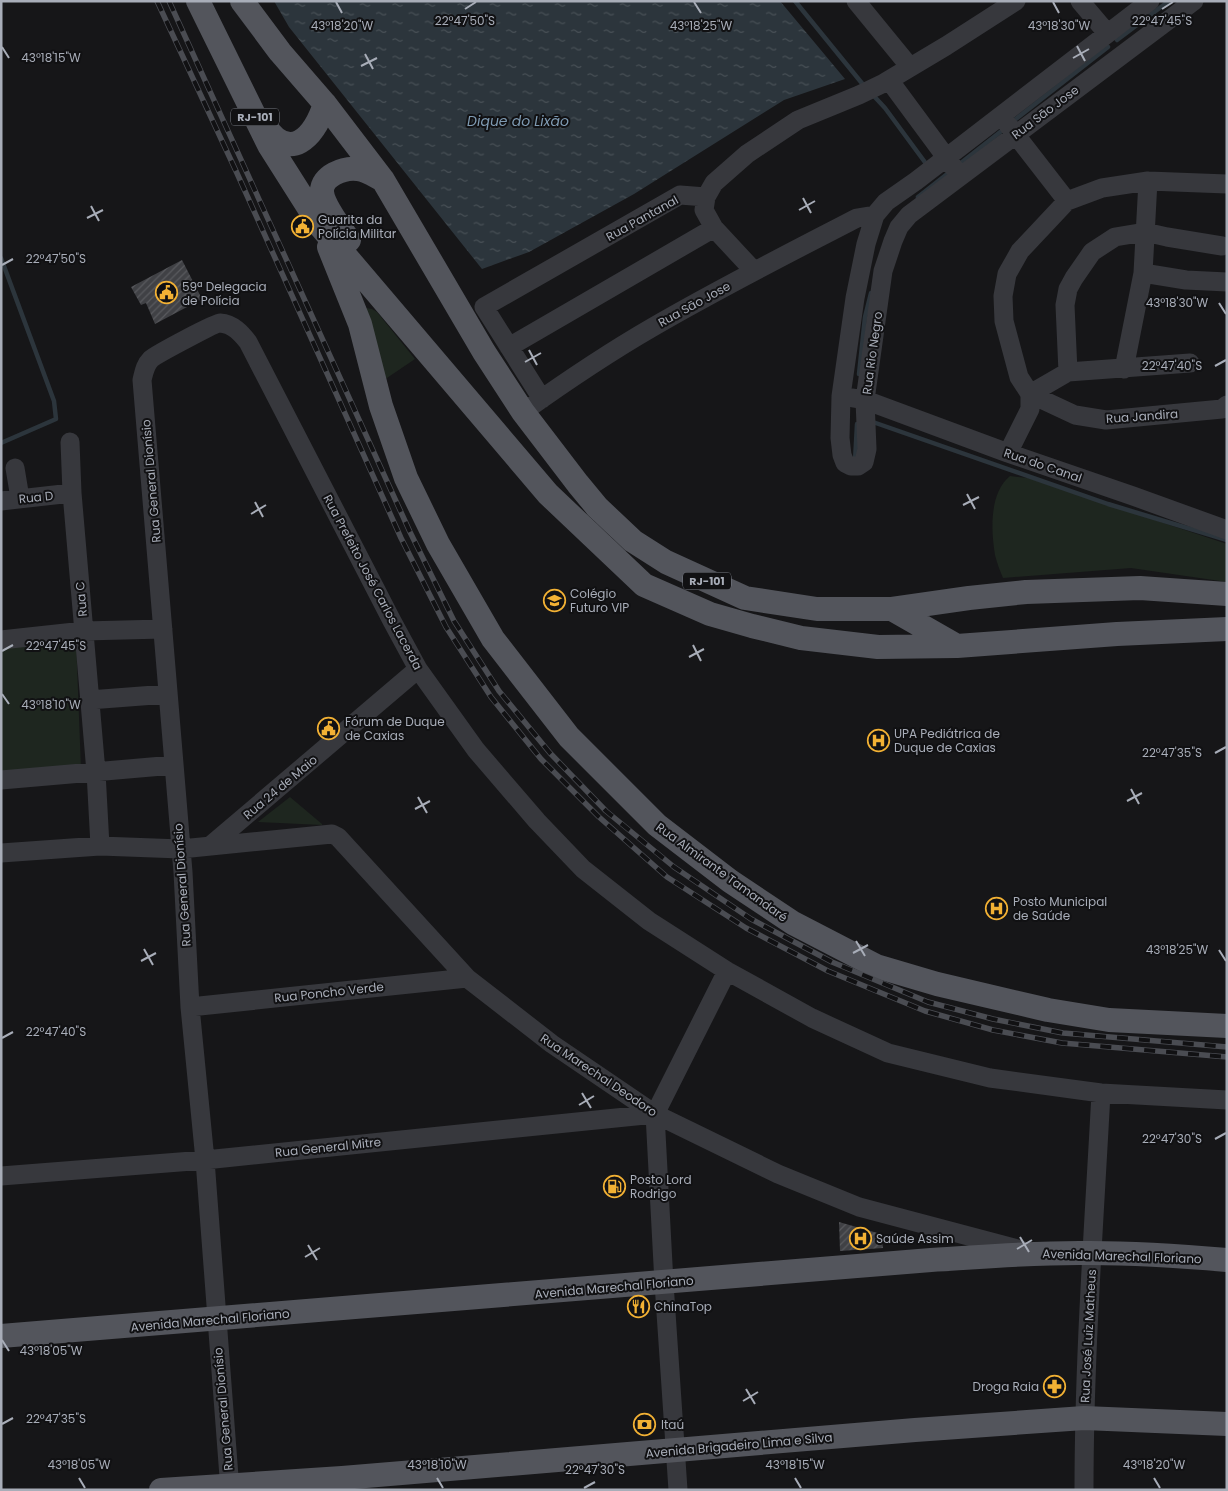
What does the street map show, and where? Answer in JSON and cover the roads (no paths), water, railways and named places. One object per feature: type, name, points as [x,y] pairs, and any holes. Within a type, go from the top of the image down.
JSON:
[{"type":"main road","name":"RJ-101","points":[[198,1],[269,145],[320,227],[548,494],[644,585],[710,614],[752,626],[801,638],[878,647],[957,646],[1117,634],[1227,629]]},
{"type":"main road","name":"RJ-101","points":[[242,1],[280,52],[324,104],[383,180],[484,352],[523,412],[597,507],[633,541],[666,562],[745,598],[817,610],[892,609],[1026,592],[1140,588],[1227,594]]},
{"type":"main road","points":[[241,90],[271,136],[279,142],[291,144],[301,141],[309,135],[317,123],[324,104]]},
{"type":"main road","points":[[383,180],[366,171],[349,169],[335,174],[325,181],[322,189],[323,196],[339,227],[385,288],[417,340]]},
{"type":"main road","name":"Rua Almirante Tamandaré","points":[[320,227],[360,324],[381,406],[406,478],[438,544],[493,640],[569,737],[657,826],[730,881],[793,923],[876,966],[936,984],[1056,1011],[1109,1020],[1227,1026]]},
{"type":"main road","points":[[892,609],[957,646]]},
{"type":"main road","name":"Avenida Marechal Floriano","points":[[1,1336],[921,1261],[1035,1254],[1091,1253],[1165,1255],[1227,1260]]},
{"type":"main road","name":"Avenida Brigadeiro Lima e Silva","points":[[161,1490],[352,1478],[915,1430],[1084,1418],[1227,1424]]},
{"type":"street","points":[[856,1],[910,67]]},
{"type":"street","points":[[754,271],[714,228],[704,210],[706,196],[714,183],[747,154],[798,120],[859,95],[886,81],[946,46],[1016,1]]},
{"type":"street","points":[[1080,1],[1107,33]]},
{"type":"street","name":"Rua Sāo Jose","points":[[1008,125],[1107,33],[1150,1]]},
{"type":"street","name":"Rua Sāo Jose","points":[[845,463],[840,438],[858,405],[855,298],[866,244],[875,215],[886,202],[923,188],[1008,125],[1194,1]]},
{"type":"street","points":[[886,81],[951,167]]},
{"type":"street","points":[[1008,125],[1067,201]]},
{"type":"street","points":[[1124,369],[1143,273],[1148,181]]},
{"type":"street","points":[[1008,453],[1030,409],[1030,394],[1019,376],[1004,321],[1003,296],[1007,274],[1020,251],[1067,201],[1102,188],[1148,181],[1227,184]]},
{"type":"street","name":"Rua Sāo Jose","points":[[899,226],[910,215],[923,188]]},
{"type":"street","name":"Rua Pantanal","points":[[542,399],[484,306],[680,195],[706,196]]},
{"type":"street","name":"Rua Sāo Jose","points":[[523,412],[652,327],[754,271],[857,218],[875,215]]},
{"type":"street","name":"Rua Rio Negro","points":[[845,463],[851,466],[858,466],[864,462],[867,449],[858,405],[884,272],[899,226]]},
{"type":"street","points":[[509,347],[714,228]]},
{"type":"street","points":[[1068,372],[1065,305],[1068,289],[1092,252],[1115,237],[1145,232],[1222,246]]},
{"type":"street","points":[[1143,273],[1186,280],[1227,282]]},
{"type":"street","name":"Rua General Dionísio","points":[[218,323],[150,360],[144,370],[142,380],[174,765],[190,1007],[205,1160],[230,1487]]},
{"type":"street","name":"Rua Prefeito José Carlos Lacerda","points":[[218,323],[231,326],[240,332],[248,342],[418,669],[476,750],[537,822],[583,869],[650,921],[727,971],[812,1018],[888,1053],[990,1078],[1101,1093],[1227,1100]]},
{"type":"street","points":[[1030,394],[1068,372],[1190,363]]},
{"type":"street","name":"Rua Jandira","points":[[1030,394],[1075,415],[1106,420],[1222,409],[1227,405]]},
{"type":"street","name":"Rua do Canal","points":[[858,405],[1008,453],[1227,530]]},
{"type":"street","name":"Rua C","points":[[70,442],[72,493],[96,772],[100,846]]},
{"type":"street","points":[[16,468],[20,498]]},
{"type":"street","name":"Rua D","points":[[1,501],[72,493]]},
{"type":"street","points":[[1,640],[84,632],[163,629]]},
{"type":"street","name":"Rua 24 de Maio","points":[[210,846],[418,669]]},
{"type":"street","points":[[89,700],[168,694]]},
{"type":"street","points":[[1,780],[174,765]]},
{"type":"street","name":"Rua Marechal Deodoro","points":[[210,846],[332,834],[338,837],[468,978],[552,1044],[655,1114],[778,1174],[859,1207],[1035,1254]]},
{"type":"street","points":[[1,853],[100,846],[180,849],[210,846]]},
{"type":"street","points":[[678,1490],[655,1114],[727,971]]},
{"type":"street","name":"Rua Poncho Verde","points":[[190,1007],[468,978]]},
{"type":"street","name":"Rua José Luiz Matheus","points":[[1084,1490],[1084,1418],[1091,1253],[1101,1093]]},
{"type":"street","name":"Rua General Mitre","points":[[1,1176],[205,1160],[655,1114]]},
{"type":"water","name":"Dique do Lixão","points":[[274,1],[780,1],[845,79],[784,100],[634,194],[529,252],[482,269],[289,27]]},
{"type":"waterway","points":[[795,1],[865,87]]},
{"type":"waterway","points":[[1117,40],[1169,1]]},
{"type":"waterway","points":[[1012,122],[1108,47]]},
{"type":"waterway","points":[[872,94],[885,108],[927,165]]},
{"type":"waterway","points":[[957,166],[1004,129]]},
{"type":"waterway","points":[[918,197],[951,171]]},
{"type":"waterway","points":[[1,258],[54,401],[56,419],[1,443]]},
{"type":"waterway","points":[[859,374],[865,317],[871,293]]},
{"type":"waterway","points":[[870,421],[1108,504],[1227,540]]},
{"type":"waterway","points":[[855,461],[857,424]]},
{"type":"railway","points":[[157,1],[236,171],[401,538],[446,627],[491,697],[541,759],[599,817],[667,877],[746,928],[828,971],[925,1011],[993,1030],[1062,1043],[1227,1057]]},
{"type":"railway","points":[[169,1],[410,532],[454,621],[499,691],[550,753],[606,811],[674,867],[751,919],[832,962],[928,1002],[993,1019],[1063,1033],[1227,1047]]},
{"type":"place","name":"Guarita da Polícia Militar","points":[[302,226]]},
{"type":"place","name":"59ª Delegacia de Polícia","points":[[166,293]]},
{"type":"place","name":"Colégio Futuro VIP","points":[[554,600]]},
{"type":"place","name":"Fórum de Duque de Caxias","points":[[329,728]]},
{"type":"place","name":"UPA Pediátrica de Duque de Caxias","points":[[878,740]]},
{"type":"place","name":"Posto Municipal de Saúde","points":[[997,908]]},
{"type":"place","name":"Posto Lord Rodrigo","points":[[614,1186]]},
{"type":"place","name":"Saúde Assim","points":[[860,1238]]},
{"type":"place","name":"ChinaTop","points":[[638,1306]]},
{"type":"place","name":"Droga Raia","points":[[1055,1386]]},
{"type":"place","name":"Itaú","points":[[645,1424]]}]
